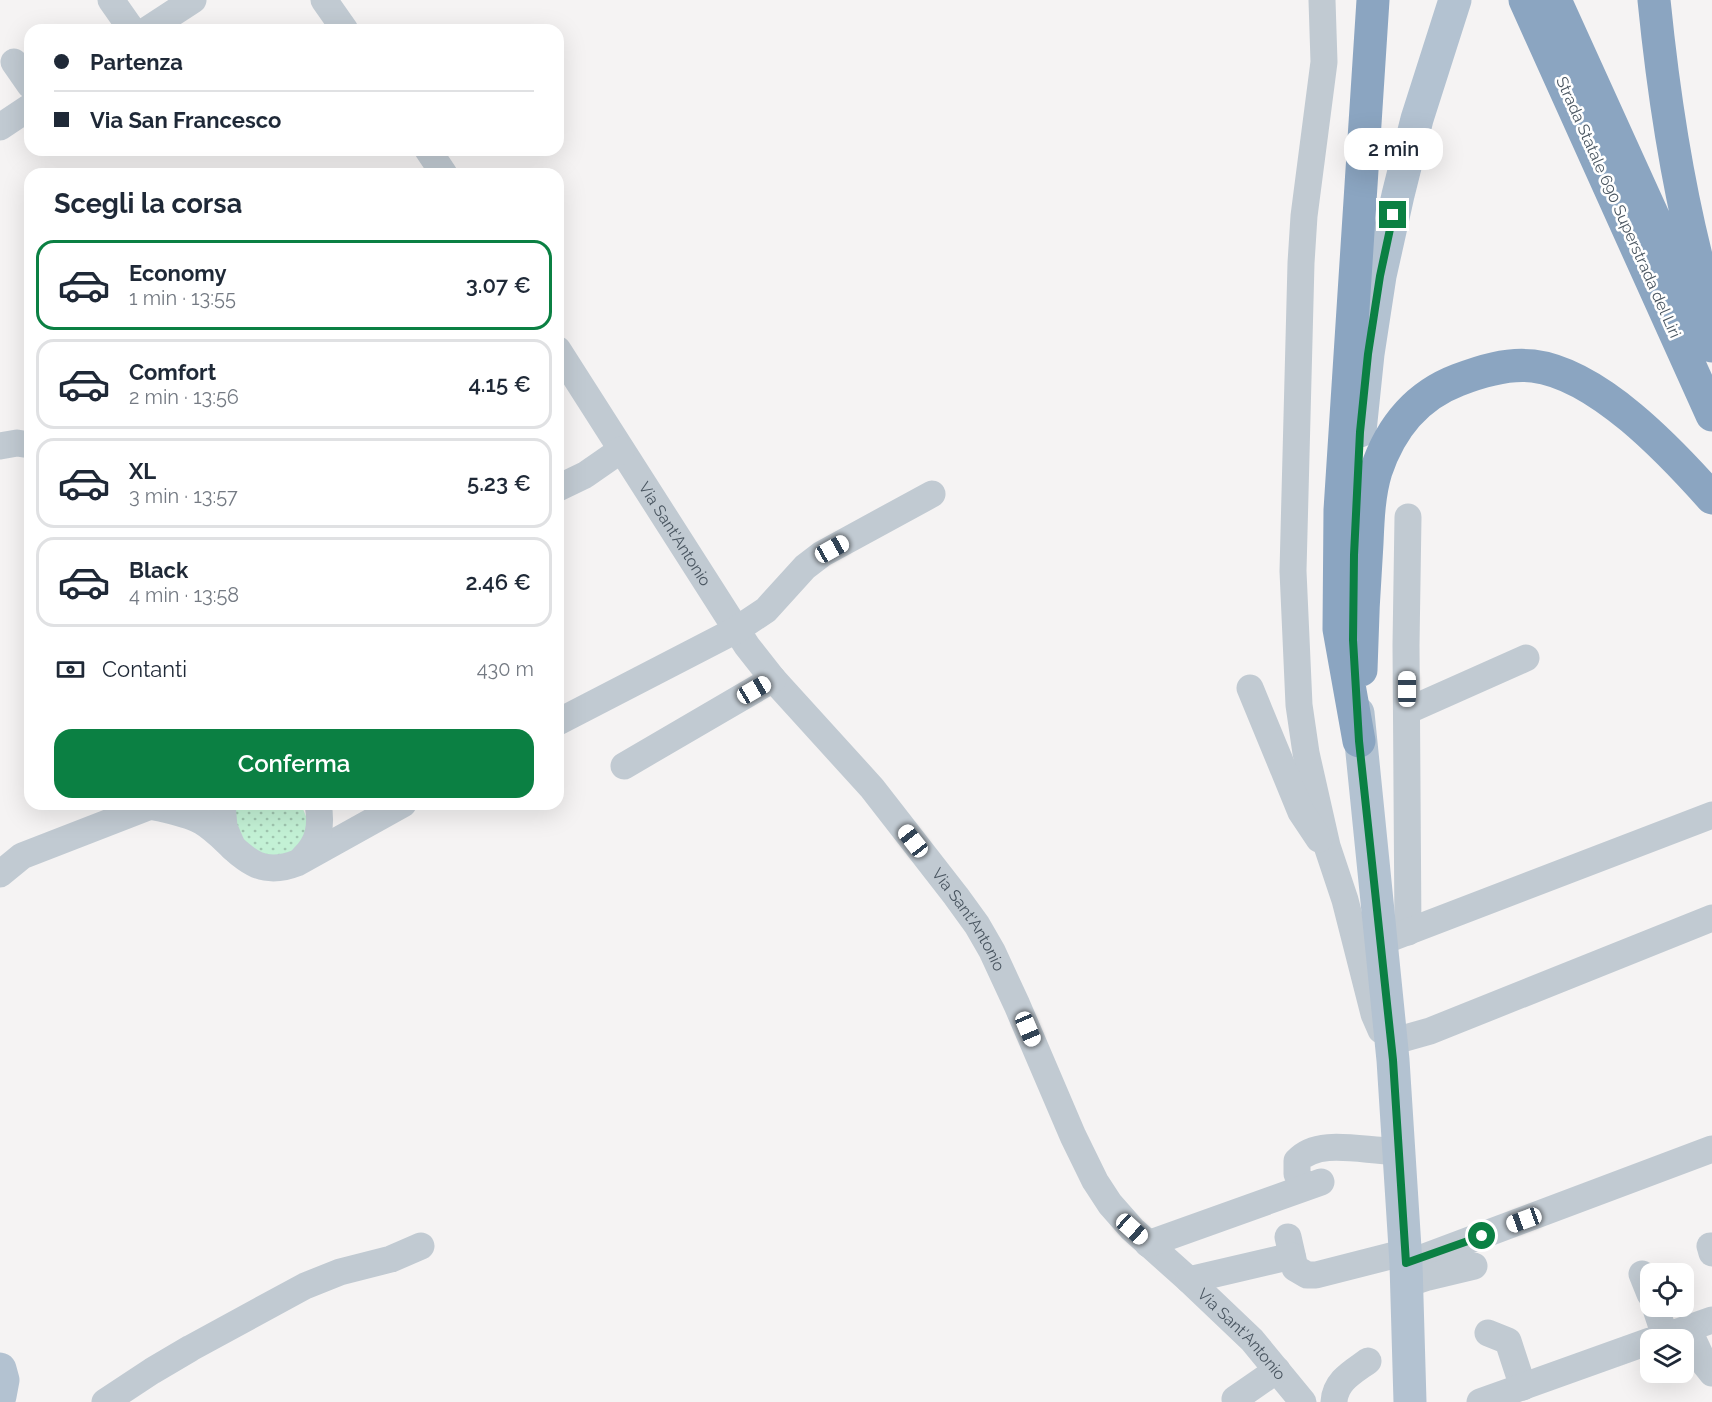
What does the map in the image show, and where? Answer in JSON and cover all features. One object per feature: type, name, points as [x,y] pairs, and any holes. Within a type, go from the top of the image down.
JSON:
[{"type":"highway","points":[[1359,741],[1339,629],[1340,510],[1373,0]]},
{"type":"highway","name":"Strada Statale 690 Superstrada del Liri","points":[[1525,0],[1712,415]]},
{"type":"highway","name":"Strada Statale 690 Superstrada del Liri","points":[[1555,0],[1712,346]]},
{"type":"highway","points":[[1654,0],[1677,168],[1712,313]]},
{"type":"highway","points":[[1359,741],[1364,573],[1372,488],[1383,452],[1394,431],[1414,406],[1428,394],[1450,383],[1491,369],[1523,365],[1550,370],[1583,384],[1616,406],[1671,455],[1712,498]]},
{"type":"main road","points":[[1404,1400],[1406,1267],[1392,1051],[1394,937],[1359,741],[1353,640],[1354,555],[1360,432],[1368,354],[1380,276],[1417,119],[1455,0]]},
{"type":"main road","points":[[0,1368],[3,1380],[0,1396]]},
{"type":"street","points":[[111,0],[128,24]]},
{"type":"street","points":[[156,24],[193,0]]},
{"type":"street","points":[[324,0],[341,24]]},
{"type":"street","points":[[1322,0],[1323,75],[1301,251],[1293,571],[1298,681],[1301,722],[1311,776],[1327,846],[1345,900],[1374,1014],[1392,1051],[1421,1035],[1712,918]]},
{"type":"street","points":[[14,62],[24,76]]},
{"type":"street","points":[[0,127],[24,111]]},
{"type":"street","name":"Via Sant'Antonio","points":[[564,360],[736,630],[773,679],[872,788],[968,913],[984,938],[1007,983],[1063,1114],[1095,1181],[1118,1214],[1252,1340],[1303,1402]]},
{"type":"street","points":[[0,446],[24,444]]},
{"type":"street","points":[[564,485],[585,475],[621,450]]},
{"type":"street","points":[[564,719],[736,630],[766,610],[805,567],[822,554],[933,494]]},
{"type":"street","points":[[1408,518],[1407,711],[1394,937],[1712,815]]},
{"type":"street","points":[[1407,711],[1526,658]]},
{"type":"street","points":[[624,766],[773,679]]},
{"type":"street","points":[[1250,688],[1301,812],[1315,836],[1327,846]]},
{"type":"street","points":[[0,874],[11,856],[139,810]]},
{"type":"street","points":[[170,810],[200,821],[222,837],[243,858],[264,867],[281,868],[297,863],[392,810]]},
{"type":"street","points":[[223,810],[224,827],[233,849]]},
{"type":"street","points":[[297,863],[311,850],[318,837],[319,810]]},
{"type":"street","points":[[1148,1244],[1312,1185],[1297,1174],[1297,1161],[1312,1150],[1337,1147],[1399,1151]]},
{"type":"street","points":[[1189,1281],[1290,1247],[1295,1268],[1302,1274],[1406,1267],[1712,1149]]},
{"type":"street","points":[[105,1402],[181,1354],[305,1286],[340,1272],[391,1259],[421,1246]]},
{"type":"street","points":[[1406,1267],[1428,1277],[1474,1266]]},
{"type":"street","points":[[1488,1334],[1508,1341],[1523,1387]]},
{"type":"street","points":[[1480,1402],[1640,1345]]},
{"type":"street","points":[[1694,1353],[1712,1373]]},
{"type":"street","points":[[1334,1402],[1339,1383],[1368,1361]]},
{"type":"street","points":[[1235,1399],[1277,1370]]},
{"type":"green space","points":[[231,810],[303,810],[309,824],[298,855],[251,857]]},
{"type":"route","points":[[1393,215],[1380,276],[1368,354],[1360,432],[1354,555],[1353,640],[1359,741],[1393,1060],[1406,1263],[1482,1236]]}]
